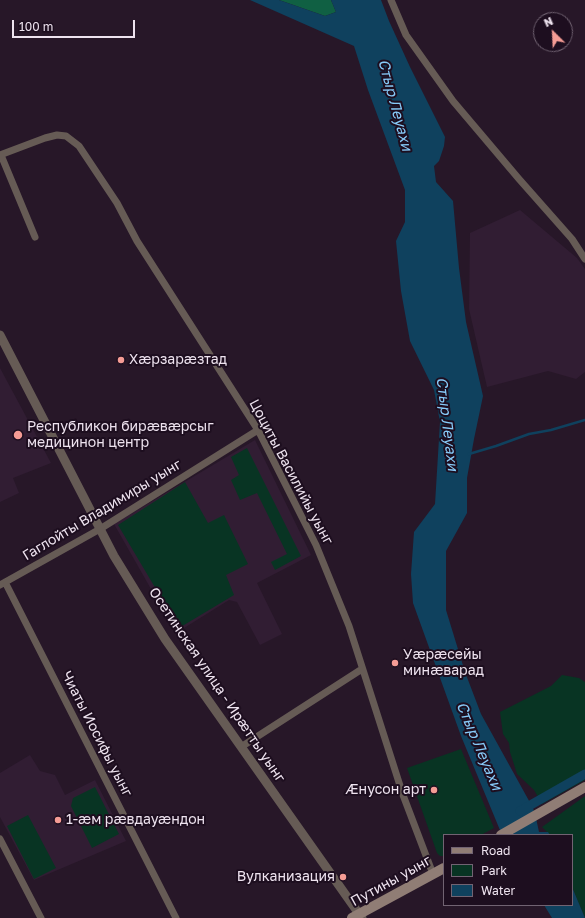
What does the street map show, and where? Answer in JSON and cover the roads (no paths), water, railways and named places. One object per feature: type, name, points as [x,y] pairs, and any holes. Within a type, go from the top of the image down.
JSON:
[{"type":"main road","points":[[504,834],[585,787]]},
{"type":"main road","name":"Путины уынг","points":[[358,917],[443,869]]},
{"type":"street","points":[[391,0],[406,35],[453,101],[572,240],[585,259]]},
{"type":"street","name":"Цоциты Василийы уынг","points":[[0,155],[57,135],[66,136],[79,146],[117,203],[137,241],[258,430],[316,545],[349,626],[403,795],[433,874]]},
{"type":"street","points":[[0,155],[35,237]]},
{"type":"street","name":"Осетинская улица - Ирæтты уынг","points":[[0,335],[114,556],[165,639],[358,917]]},
{"type":"street","name":"Гаглойты Владимиры уынг","points":[[3,584],[100,530],[258,430]]},
{"type":"street","name":"Чиаты Иосифы уынг","points":[[3,584],[176,918]]},
{"type":"street","points":[[241,747],[362,669]]},
{"type":"street","points":[[0,839],[41,918]]},
{"type":"water","name":"Стыр Леуахи","points":[[250,0],[279,0],[325,16],[336,12],[331,0],[381,0],[410,67],[445,137],[444,146],[439,161],[434,166],[436,182],[453,201],[466,322],[483,396],[467,478],[467,513],[446,551],[446,610],[465,672],[481,714],[533,808],[539,832],[548,832],[549,834],[502,834],[461,736],[413,603],[411,574],[414,532],[435,504],[440,422],[434,390],[410,341],[401,291],[396,241],[405,222],[405,190],[368,90],[354,46]]},
{"type":"water","points":[[573,889],[585,918],[552,918],[545,906],[573,906]]},
{"type":"waterway","points":[[469,454],[529,434],[551,430],[585,420]]},
{"type":"waterway","points":[[520,811],[585,774]]},
{"type":"place","name":"Хæрзарæзтад","points":[[121,360]]},
{"type":"place","name":"Республикон бирæвæрсыг медицинон центр","points":[[18,435]]},
{"type":"place","name":"Уæрæсейы минæварад","points":[[395,663]]},
{"type":"place","name":"Æнусон арт","points":[[434,790]]},
{"type":"place","name":"1-æм рӕвдауӕндон","points":[[58,820]]},
{"type":"place","name":"Вулканизация","points":[[343,877]]}]
